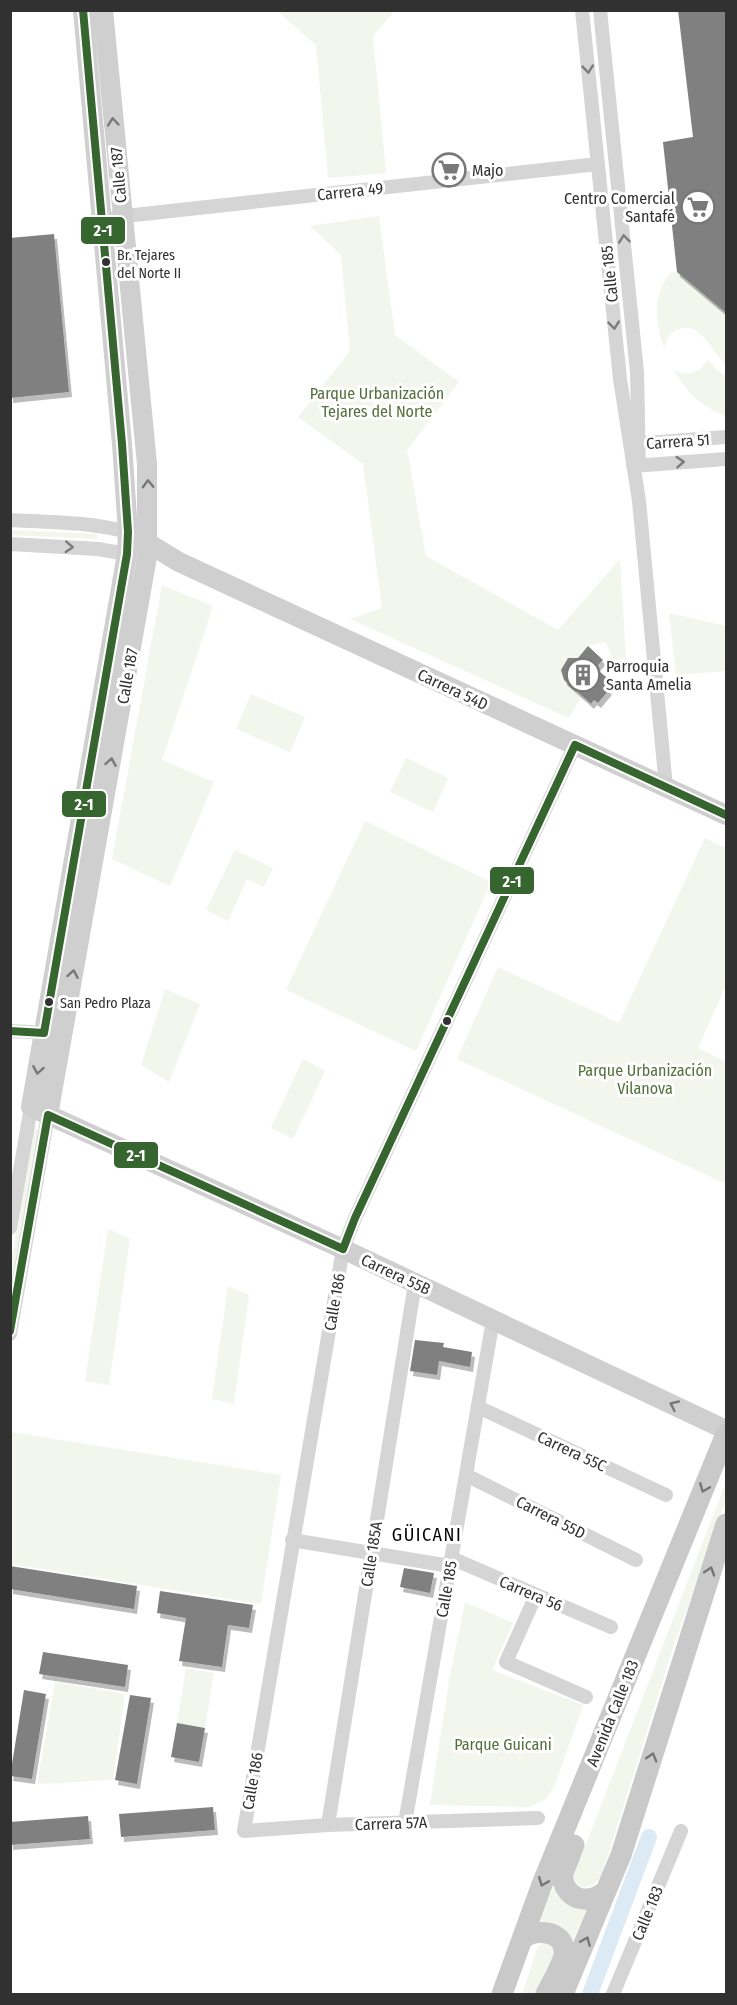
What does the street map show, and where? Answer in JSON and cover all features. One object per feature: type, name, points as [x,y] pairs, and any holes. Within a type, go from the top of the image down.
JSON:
[{"type":"main road","name":"Avenida Calle 183","points":[[502,1995],[522,1939],[726,1432]]},
{"type":"main road","points":[[563,1995],[606,1891],[637,1806],[726,1524]]},
{"type":"main road","points":[[606,1891],[597,1898],[586,1900],[577,1898],[565,1887],[562,1876],[596,1790],[614,1709]]},
{"type":"main road","points":[[522,1939],[533,1932],[546,1932],[557,1938],[562,1946],[564,1954],[546,1995]]},
{"type":"street","name":"Calle 187","points":[[83,10],[128,532],[140,551]]},
{"type":"street","name":"Calle 187","points":[[10,1334],[40,1111],[140,551],[147,464],[103,10]]},
{"type":"street","name":"Calle 185","points":[[582,10],[620,380],[635,444]]},
{"type":"street","name":"Calle 185","points":[[600,10],[637,372],[636,466],[666,787]]},
{"type":"street","name":"Carrera 49","points":[[102,218],[598,164]]},
{"type":"street","name":"Carrera 51","points":[[635,444],[726,437]]},
{"type":"street","name":"Carrera 51","points":[[636,466],[726,459]]},
{"type":"street","points":[[10,520],[83,523],[108,526],[128,532]]},
{"type":"street","name":"Carrera 54D","points":[[10,544],[140,551],[179,562],[726,815]]},
{"type":"street","name":"Calle 186","points":[[244,1831],[343,1249],[355,1218],[574,745]]},
{"type":"street","points":[[10,1031],[53,1033]]},
{"type":"street","name":"Calle 187","points":[[10,1228],[40,1111]]},
{"type":"street","name":"Carrera 55B","points":[[40,1111],[343,1249],[726,1432]]},
{"type":"street","name":"Calle 185A","points":[[328,1825],[415,1283]]},
{"type":"street","name":"Calle 185","points":[[405,1822],[493,1320]]},
{"type":"street","name":"Carrera 55C","points":[[478,1407],[666,1495]]},
{"type":"street","name":"Carrera 55D","points":[[466,1475],[636,1560]]},
{"type":"street","name":"Carrera 56","points":[[292,1540],[371,1553],[451,1562],[611,1627]]},
{"type":"street","points":[[536,1595],[506,1662],[586,1697]]},
{"type":"street","name":"Carrera 57A","points":[[244,1831],[328,1825],[538,1818]]},
{"type":"street","name":"Calle 183","points":[[613,1995],[681,1831]]},
{"type":"green space","points":[[277,11],[394,11],[373,37],[386,173],[328,178],[316,45]]},
{"type":"green space","name":"Parque Urbanización Tejares del Norte","points":[[379,216],[395,335],[459,382],[407,450],[426,556],[558,630],[620,559],[626,659],[620,659],[621,670],[618,671],[606,642],[588,646],[578,658],[568,658],[564,680],[582,696],[569,718],[350,619],[382,608],[363,464],[298,417],[350,351],[341,255],[310,226]]},
{"type":"green space","points":[[677,272],[726,313],[726,364],[706,339],[687,328],[673,332],[664,348],[657,319],[658,301],[670,273]]},
{"type":"green space","points":[[708,359],[726,377],[726,416],[695,398],[674,370],[684,373],[694,372],[702,368]]},
{"type":"green space","points":[[11,530],[98,534],[97,539],[11,535]]},
{"type":"green space","points":[[162,585],[213,606],[162,760],[214,782],[170,886],[112,859]]},
{"type":"green space","points":[[669,613],[726,626],[726,671],[676,675]]},
{"type":"green space","points":[[251,694],[305,717],[290,752],[236,729]]},
{"type":"green space","points":[[406,758],[448,778],[433,812],[390,792]]},
{"type":"green space","points":[[365,821],[491,882],[416,1051],[286,990]]},
{"type":"green space","name":"Parque Urbanización Vilanova","points":[[705,838],[726,848],[726,985],[698,1048],[726,1062],[726,1184],[457,1059],[498,967],[619,1023]]},
{"type":"green space","points":[[235,850],[273,868],[264,887],[247,879],[228,921],[206,910]]},
{"type":"green space","points":[[165,989],[200,1004],[169,1082],[141,1065]]},
{"type":"green space","points":[[303,1059],[325,1071],[293,1139],[271,1128]]},
{"type":"green space","points":[[35,1126],[39,1131],[11,1294],[11,1263]]},
{"type":"green space","points":[[108,1229],[130,1239],[109,1385],[85,1381]]},
{"type":"green space","points":[[228,1286],[249,1295],[234,1404],[212,1399]]},
{"type":"green space","points":[[11,1432],[281,1475],[261,1604],[11,1564]]},
{"type":"green space","points":[[726,1482],[726,1500],[674,1645],[601,1878],[591,1886],[580,1887],[573,1878]]},
{"type":"green space","name":"Parque Guicani","points":[[465,1602],[513,1623],[492,1670],[583,1705],[555,1785],[546,1799],[529,1807],[430,1805],[449,1681]]},
{"type":"green space","points":[[186,1668],[214,1673],[205,1728],[177,1723]]},
{"type":"green space","points":[[55,1682],[125,1694],[113,1780],[37,1784]]},
{"type":"green space","points":[[553,1888],[589,1905],[572,1942],[536,1924]]},
{"type":"green space","points":[[546,1942],[553,1946],[555,1955],[540,1994],[522,1994],[538,1946]]},
{"type":"building","name":"Centro Comercial Santafé","points":[[678,10],[726,10],[726,313],[677,272],[663,142],[693,137]]},
{"type":"building","points":[[54,234],[69,392],[10,398],[10,238]]},
{"type":"building","name":"Parroquia Santa Amelia","points":[[588,646],[603,660],[595,668],[610,680],[605,686],[609,690],[598,703],[594,700],[591,704],[564,680],[561,670],[568,658],[578,658]]},
{"type":"building","points":[[415,1340],[444,1343],[443,1347],[472,1352],[470,1367],[439,1361],[437,1375],[410,1371]]},
{"type":"building","points":[[10,1566],[137,1586],[134,1609],[10,1589]]},
{"type":"building","points":[[404,1568],[434,1573],[430,1593],[400,1587]]},
{"type":"building","points":[[160,1591],[253,1605],[249,1628],[228,1625],[222,1667],[179,1661],[186,1618],[157,1613]]},
{"type":"building","points":[[43,1652],[128,1665],[125,1687],[39,1674]]},
{"type":"building","points":[[24,1690],[46,1694],[32,1779],[10,1776]]},
{"type":"building","points":[[130,1695],[151,1698],[137,1784],[115,1780]]},
{"type":"building","points":[[177,1723],[205,1728],[199,1762],[171,1757]]},
{"type":"building","points":[[213,1807],[215,1830],[121,1837],[119,1814]]},
{"type":"building","points":[[88,1816],[90,1839],[10,1845],[10,1822]]},
{"type":"waterway","points":[[590,1994],[649,1837]]},
{"type":"transit line","name":"2-1","points":[[10,1031],[44,1033],[127,554],[128,532],[122,444],[83,10]]},
{"type":"transit line","name":"2-1","points":[[10,1331],[48,1115],[343,1249],[355,1218],[575,745],[726,815]]},
{"type":"place","name":"Majo","points":[[449,170]]},
{"type":"place","name":"Centro Comercial Santafé","points":[[698,207]]},
{"type":"place","name":"Br. Tejares del Norte II","points":[[106,262]]},
{"type":"place","name":"Parroquia Santa Amelia","points":[[583,675]]},
{"type":"place","name":"San Pedro Plaza","points":[[49,1002]]},
{"type":"district","name":"GÜICANI","points":[[427,1535]]}]
